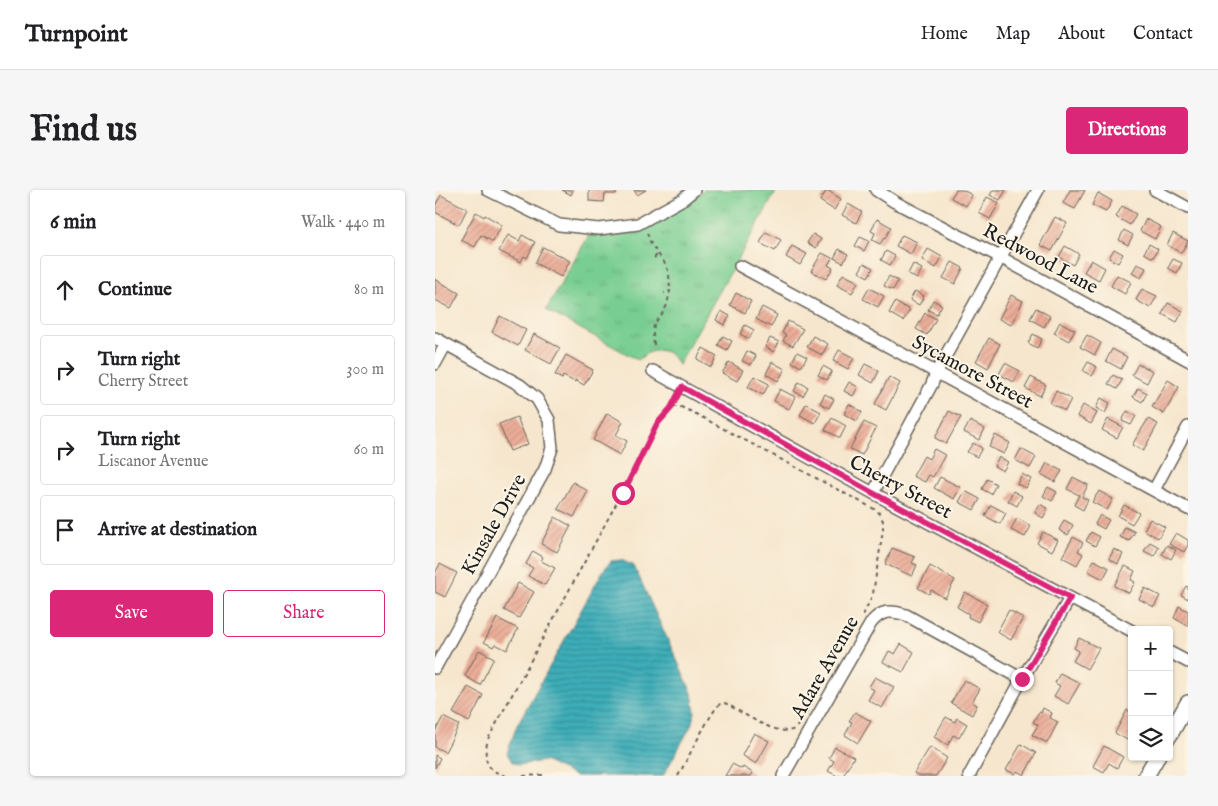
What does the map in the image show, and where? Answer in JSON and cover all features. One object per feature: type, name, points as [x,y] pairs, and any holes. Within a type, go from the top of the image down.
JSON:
[{"type":"street","points":[[488,190],[504,194],[559,225],[599,229],[638,224],[683,199],[695,190]]},
{"type":"street","name":"Redwood Lane","points":[[876,190],[1188,360]]},
{"type":"street","points":[[873,493],[932,384],[936,373],[1037,190]]},
{"type":"street","points":[[1155,190],[1188,208]]},
{"type":"street","name":"Sycamore Street","points":[[740,266],[1188,509]]},
{"type":"street","points":[[435,338],[446,344],[435,364]]},
{"type":"street","name":"Kinsale Drive","points":[[435,668],[545,469],[552,448],[549,420],[537,399],[520,385],[446,344]]},
{"type":"street","name":"Cherry Street","points":[[653,371],[873,493],[1128,629]]},
{"type":"street","points":[[1154,490],[1188,427]]},
{"type":"street","points":[[969,776],[1022,679],[1070,598]]},
{"type":"street","name":"Adare Avenue","points":[[783,776],[871,623],[881,614],[894,612],[906,616],[1022,679]]},
{"type":"street","points":[[1173,654],[1188,662]]},
{"type":"street","points":[[1173,729],[1188,703]]},
{"type":"street","points":[[1146,776],[1155,761]]},
{"type":"path","points":[[647,233],[651,244],[666,264],[669,274],[670,291],[667,305],[654,324],[655,345]]},
{"type":"path","points":[[654,258],[658,254]]},
{"type":"path","points":[[664,293],[670,291]]},
{"type":"path","points":[[507,776],[497,773],[490,768],[485,752],[488,739],[623,493],[657,424],[671,408],[682,387]]},
{"type":"path","points":[[671,408],[679,406],[692,412],[878,511],[883,521],[883,530],[873,594],[862,616]]},
{"type":"path","points":[[678,776],[712,714],[720,704],[727,704],[773,730],[786,732],[798,725],[815,699]]},
{"type":"path","points":[[523,776],[546,776]]},
{"type":"green space","points":[[704,190],[777,190],[678,365],[670,354],[660,350],[649,353],[638,360],[546,310],[589,235],[620,234],[657,222]]},
{"type":"water","points":[[621,560],[634,566],[692,693],[695,712],[691,726],[663,776],[575,776],[544,761],[519,765],[512,762],[507,753],[517,725],[603,571],[611,561]]},
{"type":"building","points":[[562,190],[573,190],[571,195]]},
{"type":"building","points":[[589,190],[616,190],[616,194],[605,194],[604,202],[589,201]]},
{"type":"building","points":[[634,190],[646,190],[637,195]]},
{"type":"building","points":[[827,190],[841,199],[834,210],[820,201]]},
{"type":"building","points":[[956,190],[963,190],[972,195],[966,206],[951,198]]},
{"type":"building","points":[[993,190],[1006,190],[1000,200],[990,195]]},
{"type":"building","points":[[1070,190],[1085,190],[1075,209],[1063,203]]},
{"type":"building","points":[[1098,193],[1112,201],[1106,212],[1092,205]]},
{"type":"building","points":[[441,195],[467,209],[459,225],[435,212],[435,206]]},
{"type":"building","points":[[987,197],[999,203],[990,219],[979,213]]},
{"type":"building","points":[[848,204],[862,212],[856,223],[842,215]]},
{"type":"building","points":[[1122,206],[1136,214],[1130,225],[1116,217]]},
{"type":"building","points":[[476,212],[502,225],[493,242],[481,235],[475,247],[461,240]]},
{"type":"building","points":[[1055,217],[1067,223],[1052,251],[1040,245]]},
{"type":"building","points":[[877,219],[891,227],[880,244],[872,240],[875,233],[871,231]]},
{"type":"building","points":[[1146,219],[1161,227],[1155,239],[1140,231]]},
{"type":"building","points":[[1124,230],[1133,235],[1128,245],[1119,240]]},
{"type":"building","points":[[766,232],[781,240],[775,251],[760,243]]},
{"type":"building","points":[[1173,233],[1188,241],[1181,253],[1167,245]]},
{"type":"building","points":[[813,234],[821,239],[816,248],[807,243]]},
{"type":"building","points":[[508,235],[519,241],[522,235],[535,242],[527,258],[524,256],[521,262],[499,251]]},
{"type":"building","points":[[902,235],[917,242],[911,254],[896,246]]},
{"type":"building","points":[[860,237],[869,241],[864,251],[855,246]]},
{"type":"building","points":[[1149,244],[1158,249],[1153,258],[1144,253]]},
{"type":"building","points":[[792,246],[807,254],[800,265],[786,257]]},
{"type":"building","points":[[1065,246],[1079,254],[1073,265],[1059,257]]},
{"type":"building","points":[[543,247],[570,261],[561,277],[535,263]]},
{"type":"building","points":[[839,249],[848,254],[843,263],[834,258]]},
{"type":"building","points":[[928,249],[942,257],[936,268],[922,260]]},
{"type":"building","points":[[1114,249],[1123,254],[1118,263],[1109,258]]},
{"type":"building","points":[[886,251],[895,256],[890,265],[881,260]]},
{"type":"building","points":[[822,253],[832,258],[828,265],[833,268],[826,279],[811,271]]},
{"type":"building","points":[[1173,259],[1182,263],[1177,273],[1168,268]]},
{"type":"building","points":[[1091,260],[1105,268],[1099,280],[1084,272]]},
{"type":"building","points":[[952,262],[963,268],[955,284],[943,278]]},
{"type":"building","points":[[864,263],[873,268],[868,277],[859,272]]},
{"type":"building","points":[[913,264],[922,269],[917,279],[908,274]]},
{"type":"building","points":[[1137,264],[1146,268],[1141,278],[1132,273]]},
{"type":"building","points":[[843,274],[858,282],[852,293],[837,285]]},
{"type":"building","points":[[1117,275],[1131,282],[1125,294],[1111,286]]},
{"type":"building","points":[[889,276],[898,281],[893,290],[884,286]]},
{"type":"building","points":[[435,279],[459,293],[451,308],[435,300]]},
{"type":"building","points":[[869,288],[884,296],[878,307],[863,299]]},
{"type":"building","points":[[1142,289],[1157,296],[1150,308],[1136,300]]},
{"type":"building","points":[[915,291],[924,296],[919,305],[910,300]]},
{"type":"building","points":[[736,293],[751,301],[745,313],[730,305]]},
{"type":"building","points":[[1011,295],[1023,301],[1011,325],[999,319]]},
{"type":"building","points":[[933,300],[942,305],[937,314],[928,310]]},
{"type":"building","points":[[895,302],[910,310],[903,321],[889,313]]},
{"type":"building","points":[[1168,303],[1183,311],[1177,322],[1162,314]]},
{"type":"building","points":[[762,307],[777,315],[771,327],[756,319]]},
{"type":"building","points":[[1036,308],[1050,316],[1044,327],[1030,319]]},
{"type":"building","points":[[721,311],[730,316],[724,325],[716,320]]},
{"type":"building","points":[[925,313],[936,319],[927,335],[916,329]]},
{"type":"building","points":[[500,316],[526,330],[518,346],[492,332]]},
{"type":"building","points":[[788,321],[803,329],[793,346],[783,341],[786,335],[782,333]]},
{"type":"building","points":[[1060,322],[1075,330],[1069,341],[1054,333]]},
{"type":"building","points":[[745,325],[754,330],[749,339],[740,334]]},
{"type":"building","points":[[534,334],[560,348],[551,364],[525,350]]},
{"type":"building","points":[[1033,334],[1042,339],[1037,348],[1028,343]]},
{"type":"building","points":[[1087,335],[1101,343],[1095,355],[1080,347]]},
{"type":"building","points":[[723,336],[732,341],[727,350],[718,345]]},
{"type":"building","points":[[813,336],[828,344],[822,355],[807,347]]},
{"type":"building","points":[[770,338],[779,342],[774,352],[765,347]]},
{"type":"building","points":[[989,338],[1000,344],[988,368],[976,361]]},
{"type":"building","points":[[703,348],[717,356],[711,367],[697,359]]},
{"type":"building","points":[[1112,349],[1127,357],[1121,369],[1106,361]]},
{"type":"building","points":[[839,350],[854,358],[848,369],[833,361]]},
{"type":"building","points":[[747,351],[756,356],[751,365],[742,361]]},
{"type":"building","points":[[797,352],[807,357],[801,367],[792,362]]},
{"type":"building","points":[[566,355],[593,370],[584,385],[575,380],[575,382],[563,376],[562,379],[555,375]]},
{"type":"building","points":[[729,362],[743,370],[737,381],[722,373]]},
{"type":"building","points":[[772,362],[785,369],[778,381],[766,374]]},
{"type":"building","points":[[1088,362],[1097,367],[1092,376],[1083,371]]},
{"type":"building","points":[[1005,363],[1020,371],[1014,382],[999,374]]},
{"type":"building","points":[[865,364],[879,371],[873,383],[859,375]]},
{"type":"building","points":[[1138,364],[1153,371],[1147,383],[1132,375]]},
{"type":"building","points":[[823,366],[832,371],[827,380],[818,375]]},
{"type":"building","points":[[1113,375],[1122,380],[1117,389],[1108,384]]},
{"type":"building","points":[[754,376],[769,384],[763,395],[748,387]]},
{"type":"building","points":[[889,377],[900,383],[886,410],[875,404]]},
{"type":"building","points":[[1031,377],[1046,385],[1040,396],[1025,388]]},
{"type":"building","points":[[1168,380],[1179,387],[1164,414],[1152,407]]},
{"type":"building","points":[[799,382],[808,387],[803,396],[794,391]]},
{"type":"building","points":[[849,382],[858,387],[853,396],[844,391]]},
{"type":"building","points":[[1138,388],[1147,393],[1142,402],[1133,397]]},
{"type":"building","points":[[780,389],[795,397],[789,409],[774,401]]},
{"type":"building","points":[[1056,391],[1071,399],[1065,411],[1050,403]]},
{"type":"building","points":[[825,394],[834,399],[829,408],[820,403]]},
{"type":"building","points":[[1101,398],[1110,403],[1105,413],[1096,408]]},
{"type":"building","points":[[806,404],[821,412],[815,423],[800,415]]},
{"type":"building","points":[[849,404],[862,412],[857,421],[844,414]]},
{"type":"building","points":[[1083,405],[1097,413],[1091,424],[1077,416]]},
{"type":"building","points":[[949,411],[961,417],[946,444],[935,438]]},
{"type":"building","points":[[1127,411],[1136,416],[1131,425],[1122,421]]},
{"type":"building","points":[[607,413],[623,422],[616,435],[627,441],[620,455],[593,440]]},
{"type":"building","points":[[517,417],[528,444],[510,451],[499,424]]},
{"type":"building","points":[[832,418],[846,426],[840,438],[825,430]]},
{"type":"building","points":[[1108,419],[1123,427],[1117,438],[1102,430]]},
{"type":"building","points":[[1148,419],[1158,424],[1143,451],[1132,445]]},
{"type":"building","points":[[970,421],[985,429],[979,440],[964,432]]},
{"type":"building","points":[[864,422],[876,428],[862,455],[850,449]]},
{"type":"building","points":[[995,435],[1010,443],[1004,454],[989,447]]},
{"type":"building","points":[[973,443],[982,448],[977,457],[967,452]]},
{"type":"building","points":[[934,449],[945,455],[933,477],[929,475],[925,482],[913,476],[924,456],[929,459]]},
{"type":"building","points":[[1021,449],[1036,457],[1030,468],[1015,460]]},
{"type":"building","points":[[999,457],[1008,462],[1003,471],[994,466]]},
{"type":"building","points":[[1047,463],[1062,471],[1055,482],[1041,474]]},
{"type":"building","points":[[1022,474],[1031,479],[1026,488],[1017,484]]},
{"type":"building","points":[[940,477],[960,487],[954,499],[934,488]]},
{"type":"building","points":[[1073,477],[1088,485],[1082,497],[1088,500],[1083,510],[1074,505],[1079,495],[1067,489]]},
{"type":"building","points":[[987,479],[996,484],[991,494],[982,489]]},
{"type":"building","points":[[573,482],[588,491],[574,517],[558,509]]},
{"type":"building","points":[[1048,487],[1057,492],[1052,501],[1043,496]]},
{"type":"building","points":[[965,491],[980,499],[974,510],[959,502]]},
{"type":"building","points":[[1013,491],[1022,496],[1017,506],[1008,501]]},
{"type":"building","points":[[1099,491],[1113,499],[1107,510],[1092,502]]},
{"type":"building","points":[[1040,504],[1048,509],[1043,518],[1035,513]]},
{"type":"building","points":[[991,505],[1006,513],[1000,524],[985,516]]},
{"type":"building","points":[[1124,505],[1139,513],[1132,524],[1118,516]]},
{"type":"building","points":[[1100,515],[1109,520],[1104,529],[1095,524]]},
{"type":"building","points":[[555,517],[571,526],[557,552],[541,544]]},
{"type":"building","points":[[1017,518],[1031,526],[1025,537],[1011,530]]},
{"type":"building","points":[[1150,519],[1165,527],[1158,538],[1144,530]]},
{"type":"building","points":[[1064,520],[1073,525],[1068,535],[1059,530]]},
{"type":"building","points":[[1125,527],[1135,532],[1129,541],[1120,537]]},
{"type":"building","points":[[1043,532],[1058,540],[1052,551],[1037,543]]},
{"type":"building","points":[[1091,532],[1100,537],[1095,546],[1086,541]]},
{"type":"building","points":[[1176,533],[1188,540],[1188,545],[1184,552],[1169,544]]},
{"type":"building","points":[[1073,537],[1083,543],[1078,551],[1083,554],[1077,565],[1062,557]]},
{"type":"building","points":[[1150,542],[1159,547],[1154,556],[1144,551]]},
{"type":"building","points":[[1167,545],[1176,550],[1171,559],[1162,554]]},
{"type":"building","points":[[892,548],[915,557],[912,563],[917,565],[912,576],[885,564]]},
{"type":"building","points":[[1114,549],[1123,554],[1118,564],[1109,559]]},
{"type":"building","points":[[533,551],[543,557],[541,561],[555,568],[545,585],[528,576],[533,568],[526,564]]},
{"type":"building","points":[[1094,560],[1109,568],[1103,579],[1088,571]]},
{"type":"building","points":[[440,564],[457,573],[445,597],[435,592],[435,573]]},
{"type":"building","points":[[930,566],[955,580],[945,598],[931,590],[929,594],[918,588]]},
{"type":"building","points":[[1125,566],[1135,571],[1131,580],[1135,582],[1129,593],[1114,586]]},
{"type":"building","points":[[518,583],[534,592],[519,618],[504,610]]},
{"type":"building","points":[[1186,586],[1188,587],[1188,599],[1181,595]]},
{"type":"building","points":[[1145,588],[1160,596],[1154,607],[1139,599]]},
{"type":"building","points":[[965,592],[987,604],[978,622],[968,617],[969,614],[957,607]]},
{"type":"building","points":[[1179,606],[1188,611],[1188,626],[1174,618]]},
{"type":"building","points":[[1009,610],[1023,618],[1011,640],[997,632]]},
{"type":"building","points":[[497,618],[518,629],[507,650],[495,644],[493,647],[484,642]]},
{"type":"building","points":[[1079,638],[1099,648],[1087,669],[1073,661],[1079,651],[1074,648]]},
{"type":"building","points":[[901,644],[914,652],[903,672],[883,662],[889,651],[895,654]]},
{"type":"building","points":[[479,650],[494,658],[480,685],[465,676]]},
{"type":"building","points":[[1060,673],[1080,683],[1068,704],[1054,696],[1060,686],[1055,683]]},
{"type":"building","points":[[875,677],[894,687],[882,708],[868,700],[874,690],[869,687]]},
{"type":"building","points":[[964,680],[980,689],[972,702],[977,705],[972,715],[951,703]]},
{"type":"building","points":[[468,687],[483,695],[469,722],[453,713]]},
{"type":"building","points":[[1043,708],[1052,713],[1050,718],[1058,722],[1047,743],[1032,735],[1038,725],[1033,722]]},
{"type":"building","points":[[1127,710],[1128,740],[1115,733]]},
{"type":"building","points":[[855,712],[871,721],[858,743],[845,735],[852,722],[849,721]]},
{"type":"building","points":[[443,717],[459,725],[445,752],[435,747],[435,732]]},
{"type":"building","points":[[946,717],[955,722],[957,718],[967,724],[959,738],[953,735],[948,745],[934,737]]},
{"type":"building","points":[[754,733],[769,741],[756,764],[742,755]]},
{"type":"building","points":[[1021,744],[1036,753],[1024,775],[1017,771],[1015,774],[1006,770]]},
{"type":"building","points":[[1104,746],[1123,757],[1117,768],[1109,763],[1104,772],[1093,766]]},
{"type":"building","points":[[835,747],[854,757],[843,776],[837,776],[828,771],[834,761],[829,758]]},
{"type":"building","points":[[930,747],[947,758],[936,776],[919,776],[914,773]]},
{"type":"building","points":[[435,755],[440,758],[435,768]]},
{"type":"building","points":[[732,764],[742,769],[743,767],[753,773],[751,776],[725,776]]},
{"type":"route","points":[[623,493],[657,424],[671,408],[682,387],[873,493],[1070,598],[1022,679]]}]
